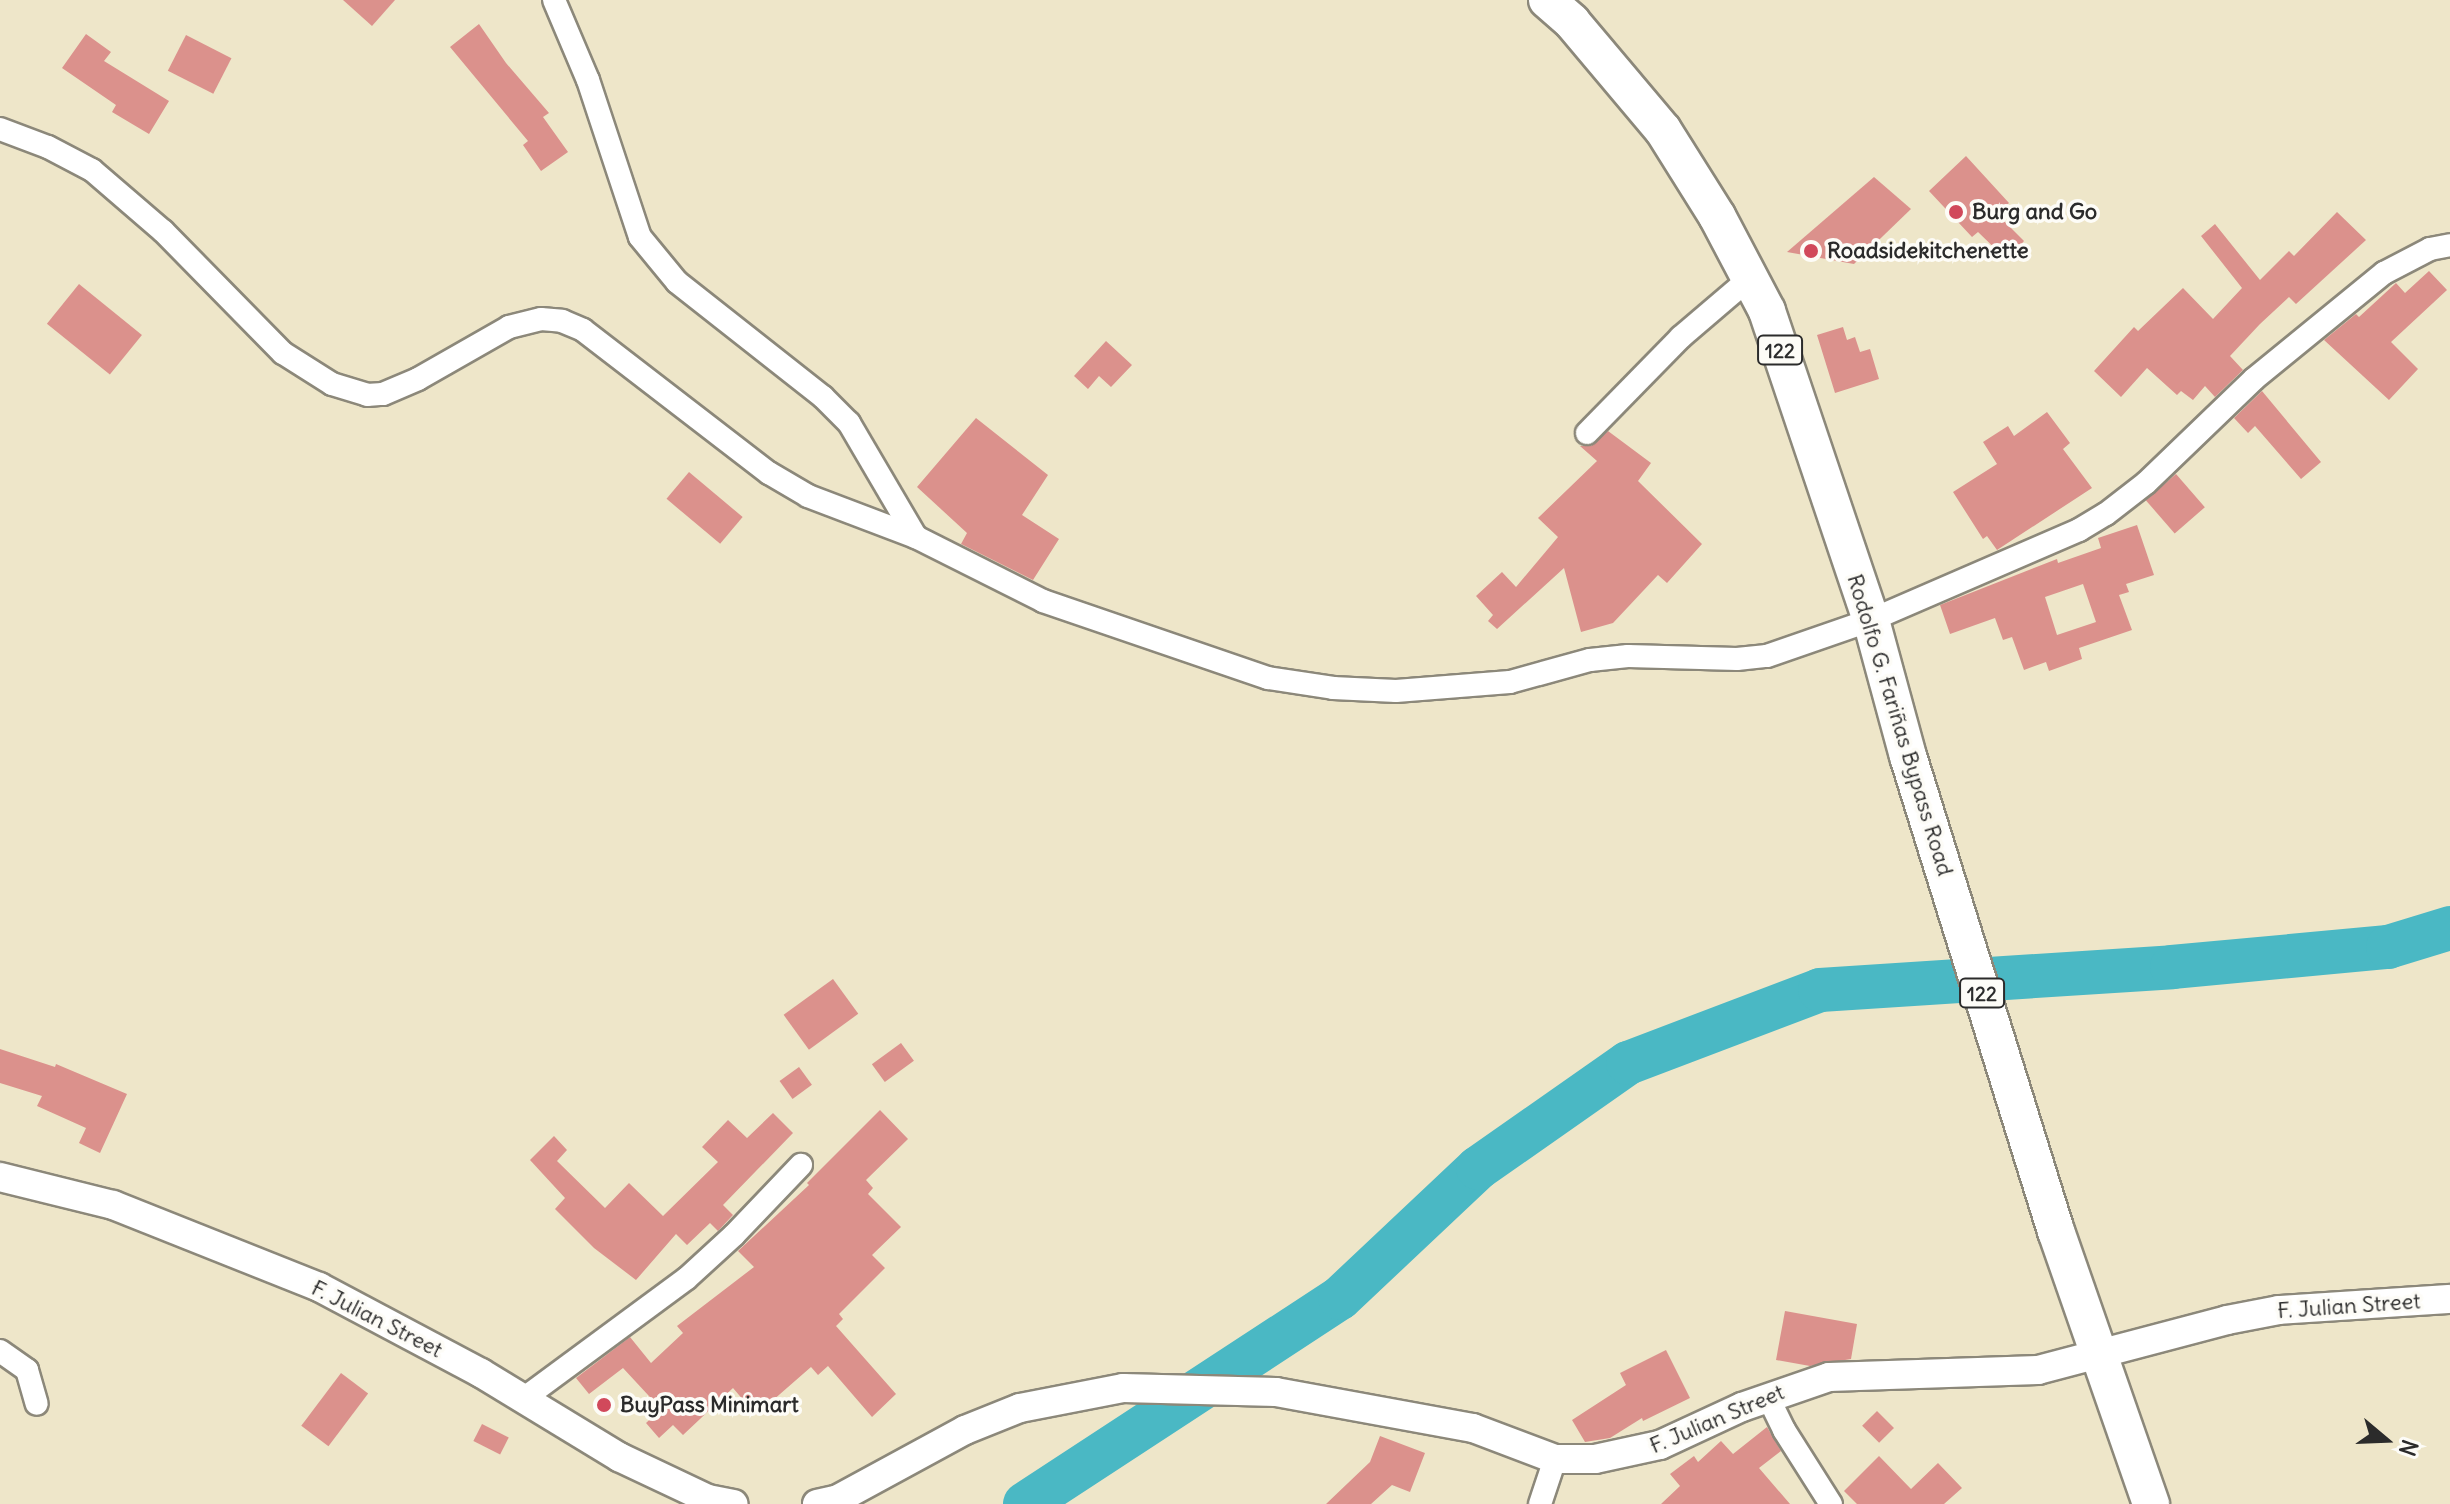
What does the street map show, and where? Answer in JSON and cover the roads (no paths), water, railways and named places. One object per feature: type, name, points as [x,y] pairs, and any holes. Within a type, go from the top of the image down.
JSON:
[{"type":"main road","name":"Rodolfo G. Fariñas Bypass Road","points":[[1547,0],[1572,22],[1663,130],[1717,216],[1767,311],[1871,620],[1908,756],[2056,1231],[2151,1504]]},
{"type":"street","points":[[554,0],[588,80],[640,237],[677,282],[823,397],[849,423],[916,537]]},
{"type":"street","points":[[0,129],[48,147],[92,170],[163,231],[283,353],[332,384],[367,395],[383,394],[418,379],[509,327],[541,319],[562,321],[583,330],[769,473],[808,496],[916,537],[1057,606],[1268,678],[1333,688],[1396,691],[1510,682],[1590,660],[1628,656],[1737,659],[1767,656],[1871,620],[2079,530],[2106,514],[2146,483],[2254,379],[2384,273],[2430,249],[2450,245]]},
{"type":"street","points":[[1587,433],[1681,337],[1750,278]]},
{"type":"street","points":[[523,1399],[686,1279],[801,1165]]},
{"type":"street","name":"F. Julian Street","points":[[0,1177],[113,1205],[319,1287],[523,1399],[619,1457],[708,1499],[734,1504]]},
{"type":"street","name":"F. Julian Street","points":[[817,1504],[838,1499],[965,1430],[1020,1408],[1123,1388],[1276,1392],[1473,1428],[1555,1459],[1625,1456],[1660,1445],[1768,1397],[1829,1377],[2010,1372],[2097,1356],[2227,1320],[2279,1310],[2450,1299]]},
{"type":"street","points":[[0,1351],[27,1370],[37,1404]]},
{"type":"street","points":[[1768,1397],[1831,1504]]},
{"type":"street","points":[[1540,1504],[1555,1459]]},
{"type":"waterway","points":[[1025,1504],[1340,1298],[1478,1168],[1628,1063],[1820,990],[2172,967],[2388,947],[2450,928]]},
{"type":"place","name":"Burg and Go","points":[[1956,212]]},
{"type":"place","name":"Roadsidekitchenette","points":[[1811,251]]},
{"type":"place","name":"BuyPass Minimart","points":[[604,1405]]}]
